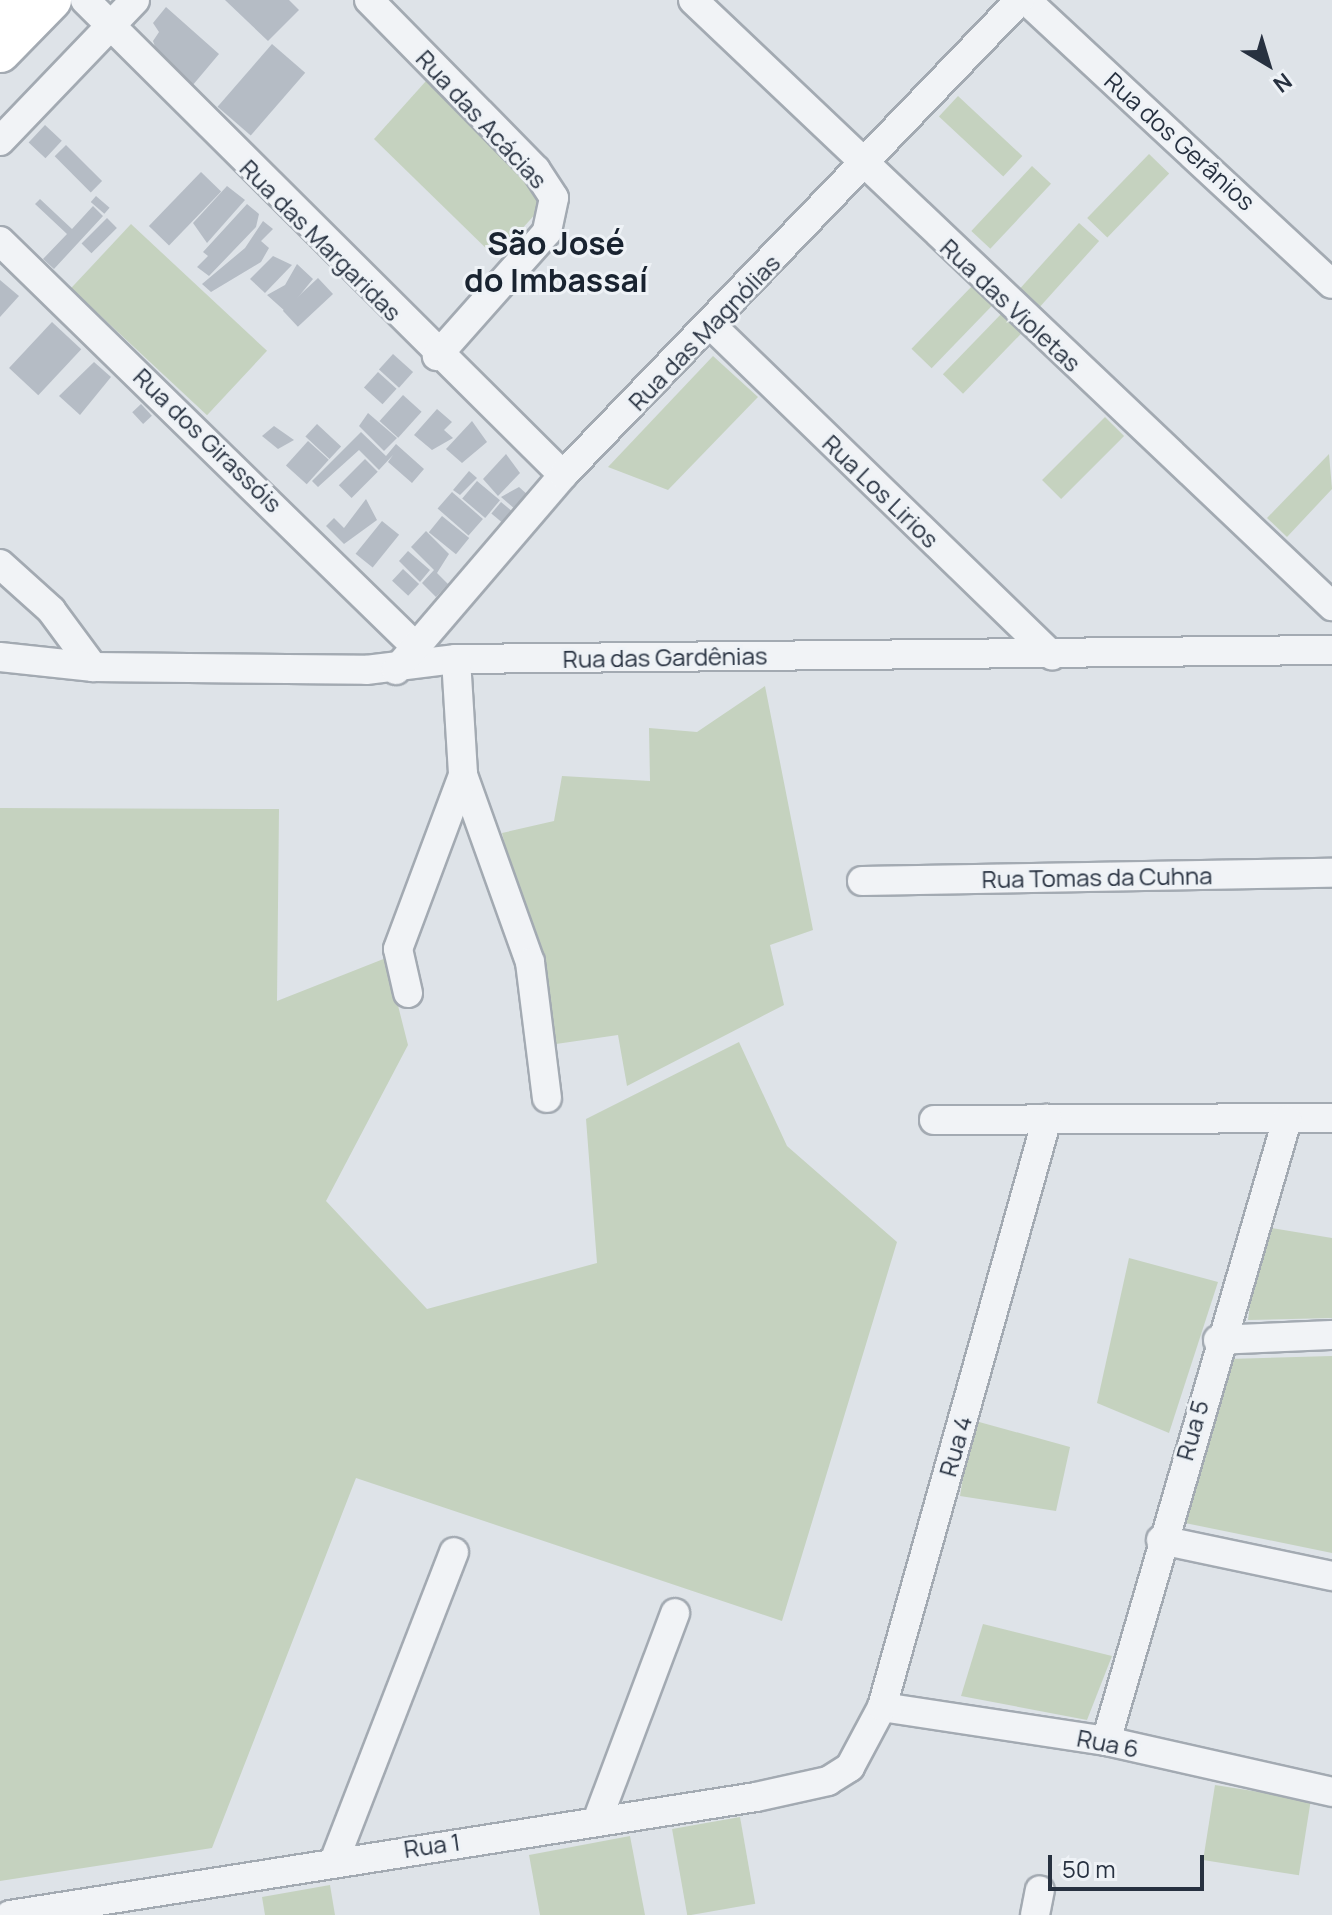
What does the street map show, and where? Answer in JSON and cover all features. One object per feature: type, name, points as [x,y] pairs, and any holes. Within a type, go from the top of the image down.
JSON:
[{"type":"highway","points":[[0,8],[7,0]]},
{"type":"highway","points":[[0,52],[51,0]]},
{"type":"street","name":"Rua das Margaridas","points":[[85,0],[437,356],[563,475]]},
{"type":"street","points":[[0,141],[135,0]]},
{"type":"street","name":"Rua das Acácias","points":[[369,0],[536,170],[554,198],[547,232],[437,356]]},
{"type":"street","name":"Rua das Violetas","points":[[693,0],[864,167],[1332,606]]},
{"type":"street","name":"Rua das Magnólias","points":[[396,670],[412,643],[563,475],[1023,0]]},
{"type":"street","name":"Rua dos Gerânios","points":[[1023,0],[1332,284]]},
{"type":"street","name":"Rua dos Girassóis","points":[[0,241],[412,643]]},
{"type":"street","name":"Rua Los Lirios","points":[[711,325],[1052,656]]},
{"type":"street","points":[[0,564],[51,610],[93,667]]},
{"type":"street","name":"Rua das Gardênias","points":[[0,657],[93,667],[396,670],[456,659],[1052,656],[1332,650]]},
{"type":"street","points":[[456,659],[463,775],[530,962],[547,1098]]},
{"type":"street","points":[[408,993],[398,949],[463,775]]},
{"type":"street","name":"Rua Tomas da Cuhna","points":[[862,881],[1332,873]]},
{"type":"street","points":[[934,1120],[1332,1118]]},
{"type":"street","name":"Rua 4","points":[[850,1767],[882,1707],[1047,1119]]},
{"type":"street","name":"Rua 5","points":[[1106,1741],[1218,1340],[1287,1120]]},
{"type":"street","points":[[1218,1340],[1332,1335]]},
{"type":"street","points":[[1161,1540],[1332,1576]]},
{"type":"street","points":[[335,1859],[454,1552]]},
{"type":"street","points":[[597,1821],[675,1613]]},
{"type":"street","name":"Rua 6","points":[[882,1707],[1106,1741],[1332,1792]]},
{"type":"street","name":"Rua 1","points":[[10,1915],[335,1859],[756,1797],[828,1781],[850,1767]]},
{"type":"green space","points":[[426,81],[536,189],[538,211],[496,258],[374,139]]},
{"type":"green space","points":[[958,96],[1022,156],[1003,176],[939,116]]},
{"type":"green space","points":[[1149,154],[1169,173],[1107,237],[1087,218]]},
{"type":"green space","points":[[1032,166],[1051,184],[990,249],[971,231]]},
{"type":"green space","points":[[1079,223],[1099,241],[1040,306],[1020,288]]},
{"type":"green space","points":[[131,224],[267,351],[207,415],[71,288]]},
{"type":"green space","points":[[974,284],[994,303],[932,368],[911,349]]},
{"type":"green space","points":[[1004,311],[1024,330],[963,394],[943,374]]},
{"type":"green space","points":[[713,356],[758,397],[668,490],[608,467]]},
{"type":"green space","points":[[1105,417],[1124,436],[1061,499],[1042,480]]},
{"type":"green space","points":[[1329,454],[1332,489],[1287,537],[1267,518]]},
{"type":"green space","points":[[765,686],[813,930],[770,945],[784,1005],[627,1086],[618,1035],[556,1044],[502,833],[554,821],[562,776],[650,781],[649,728],[697,732]]},
{"type":"green space","points":[[0,808],[279,809],[277,1001],[386,958],[408,1045],[326,1201],[427,1309],[597,1263],[586,1119],[739,1042],[787,1146],[897,1242],[782,1621],[356,1478],[212,1848],[0,1881]]},
{"type":"green space","points":[[1260,1226],[1332,1238],[1332,1318],[1248,1320]]},
{"type":"green space","points":[[1129,1258],[1218,1282],[1169,1433],[1097,1403]]},
{"type":"green space","points":[[1332,1356],[1332,1553],[1185,1523],[1228,1359]]},
{"type":"green space","points":[[972,1420],[1070,1447],[1056,1511],[960,1496]]},
{"type":"green space","points":[[983,1624],[1112,1656],[1087,1720],[961,1696]]},
{"type":"green space","points":[[1215,1785],[1311,1800],[1299,1875],[1203,1860]]},
{"type":"green space","points":[[740,1817],[755,1904],[687,1915],[672,1829]]},
{"type":"green space","points":[[630,1836],[645,1915],[540,1915],[529,1855]]},
{"type":"green space","points":[[330,1885],[335,1915],[265,1915],[262,1897]]},
{"type":"building","points":[[225,0],[289,0],[299,10],[268,41]]},
{"type":"building","points":[[166,7],[219,54],[192,86],[158,55],[153,41],[159,32],[153,23]]},
{"type":"building","points":[[272,44],[305,73],[251,136],[218,107]]},
{"type":"building","points":[[45,125],[62,141],[45,158],[29,143]]},
{"type":"building","points":[[66,145],[102,181],[91,192],[55,156]]},
{"type":"building","points":[[201,172],[221,191],[169,245],[149,226]]},
{"type":"building","points":[[227,186],[245,200],[207,243],[193,223]]},
{"type":"building","points":[[96,196],[110,208],[104,214],[91,202]]},
{"type":"building","points":[[40,199],[72,229],[93,206],[103,216],[54,269],[43,259],[67,234],[35,204]]},
{"type":"building","points":[[247,204],[259,214],[256,227],[209,276],[197,267],[208,256],[203,252]]},
{"type":"building","points":[[107,218],[117,228],[91,253],[82,243]]},
{"type":"building","points":[[263,221],[273,229],[261,241],[269,248],[261,262],[211,292],[202,284],[245,248]]},
{"type":"building","points":[[273,256],[292,265],[265,293],[250,279]]},
{"type":"building","points":[[297,264],[313,279],[286,312],[267,295],[285,285]]},
{"type":"building","points":[[318,278],[333,294],[298,327],[283,311]]},
{"type":"building","points":[[0,280],[19,296],[0,317]]},
{"type":"building","points":[[52,322],[81,349],[38,395],[9,368]]},
{"type":"building","points":[[393,354],[413,372],[399,388],[379,370]]},
{"type":"building","points":[[94,362],[111,377],[80,415],[59,396]]},
{"type":"building","points":[[378,372],[397,389],[383,404],[364,388]]},
{"type":"building","points":[[403,395],[422,412],[398,438],[380,421]]},
{"type":"building","points":[[141,404],[152,416],[143,424],[132,412]]},
{"type":"building","points":[[437,409],[452,422],[444,430],[453,438],[432,450],[414,435]]},
{"type":"building","points":[[368,413],[397,438],[384,451],[359,426]]},
{"type":"building","points":[[472,421],[487,442],[462,463],[446,449]]},
{"type":"building","points":[[317,424],[341,447],[330,459],[305,436]]},
{"type":"building","points":[[274,426],[294,440],[278,449],[262,436]]},
{"type":"building","points":[[361,432],[386,456],[396,444],[424,469],[412,483],[388,462],[393,455],[379,470],[359,450],[318,487],[312,481]]},
{"type":"building","points":[[308,441],[329,460],[307,484],[286,466]]},
{"type":"building","points":[[506,454],[520,473],[498,496],[483,479]]},
{"type":"building","points":[[365,459],[378,472],[352,498],[339,485]]},
{"type":"building","points":[[469,471],[477,478],[460,495],[453,490]]},
{"type":"building","points":[[477,481],[500,500],[485,518],[462,499]]},
{"type":"building","points":[[519,487],[529,496],[516,510],[501,497]]},
{"type":"building","points":[[452,492],[483,519],[469,536],[438,509]]},
{"type":"building","points":[[366,499],[377,520],[344,544],[326,526],[334,518],[344,528]]},
{"type":"building","points":[[501,502],[513,512],[504,524],[491,513]]},
{"type":"building","points":[[442,516],[469,538],[456,554],[429,532]]},
{"type":"building","points":[[382,521],[399,535],[373,567],[356,554]]},
{"type":"building","points":[[426,531],[449,554],[437,573],[448,584],[436,597],[422,583],[434,570],[411,547]]},
{"type":"building","points":[[408,551],[430,570],[420,582],[399,561]]},
{"type":"building","points":[[403,569],[419,584],[408,596],[392,581]]},
{"type":"district","name":"São José do Imbassaí","points":[[556,262]]}]
